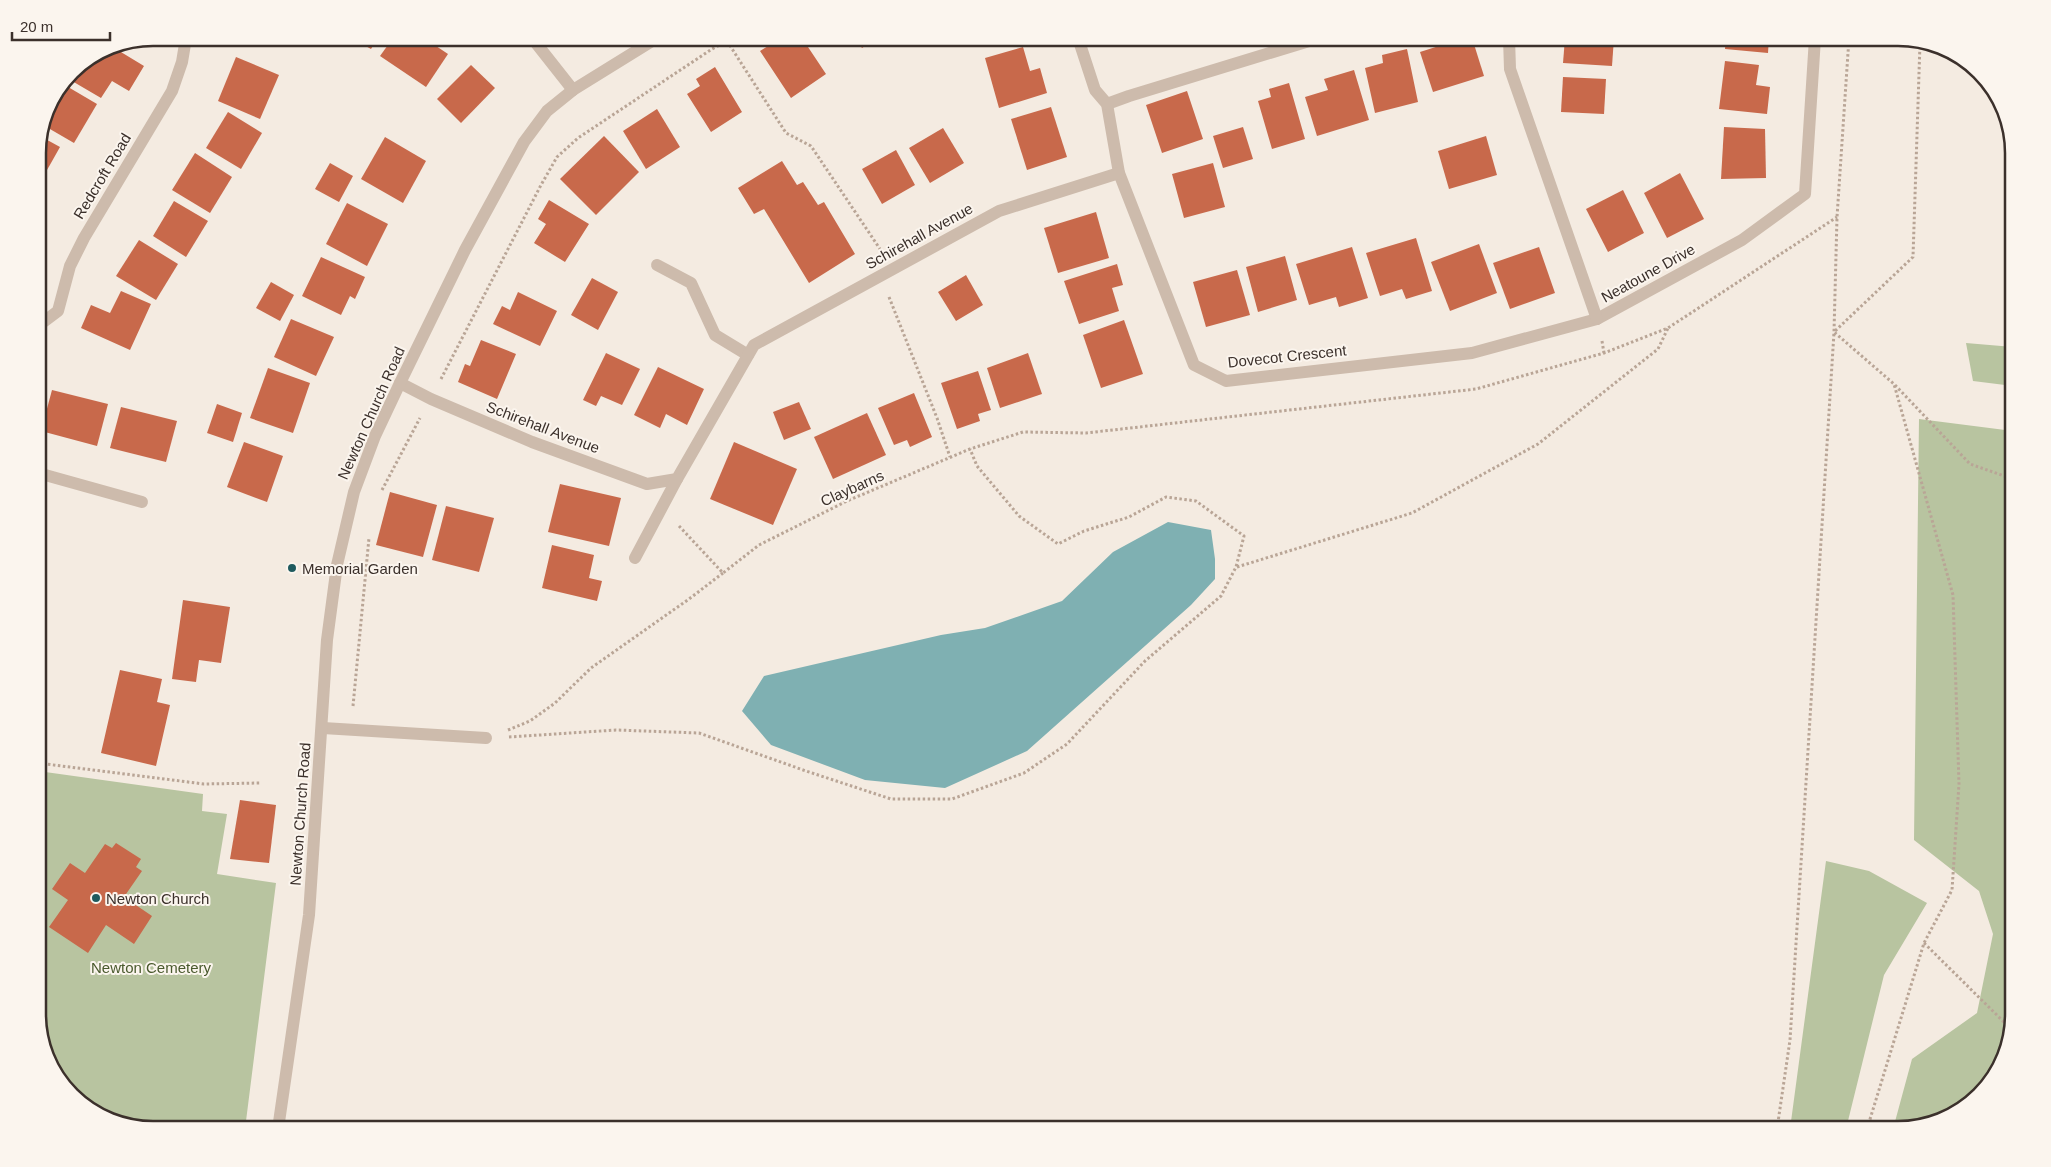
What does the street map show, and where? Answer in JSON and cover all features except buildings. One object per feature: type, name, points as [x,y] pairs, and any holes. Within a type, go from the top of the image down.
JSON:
[{"type":"street","name":"Redcroft Road","points":[[46,320],[58,311],[70,266],[84,238],[172,91],[182,62],[185,46]]},
{"type":"street","points":[[538,46],[573,90]]},
{"type":"street","name":"Newton Church Road","points":[[279,1121],[309,916],[323,728],[327,640],[339,556],[354,492],[375,436],[400,383],[465,250],[524,142],[547,111],[573,90],[644,46]]},
{"type":"street","name":"Dovecot Crescent","points":[[1081,46],[1095,90],[1107,104],[1119,173],[1194,365],[1226,380],[1472,354],[1597,319]]},
{"type":"street","points":[[1107,104],[1293,46]]},
{"type":"street","name":"Neatoune Drive","points":[[1509,46],[1510,69],[1597,319],[1742,240],[1805,194],[1814,46]]},
{"type":"street","name":"Schirehall Avenue","points":[[635,558],[677,479],[754,345],[999,211],[1119,173]]},
{"type":"street","points":[[657,265],[691,283],[715,335],[748,355]]},
{"type":"street","name":"Schirehall Avenue","points":[[400,383],[430,399],[532,442],[647,484],[677,479]]},
{"type":"street","points":[[46,475],[142,502]]},
{"type":"street","points":[[323,728],[486,738]]},
{"type":"path","points":[[381,491],[556,157],[578,138],[718,46]]},
{"type":"path","points":[[730,46],[786,133],[811,146],[893,268]]},
{"type":"path","points":[[1778,1121],[1790,1040],[1834,332],[1837,217],[1848,46]]},
{"type":"path","points":[[1834,332],[1913,257],[1920,49]]},
{"type":"path","name":"Claybarns","points":[[486,738],[530,721],[555,703],[591,668],[688,599],[759,545],[847,501],[970,449],[1023,432],[1086,433],[1476,389],[1604,353],[1668,328],[1837,217]]},
{"type":"path","points":[[880,275],[937,418],[950,457]]},
{"type":"path","points":[[1236,567],[1412,513],[1538,444],[1658,349],[1668,328]]},
{"type":"path","points":[[1834,332],[1894,384],[1970,464],[2005,476]]},
{"type":"path","points":[[1870,1121],[1924,942],[1952,890],[1959,784],[1953,595],[1894,384]]},
{"type":"path","points":[[486,738],[616,730],[699,733],[806,772],[891,799],[952,799],[1024,773],[1067,744],[1145,661],[1221,596],[1236,567],[1244,536],[1196,501],[1166,497],[1129,516],[1084,531],[1058,544],[1019,516],[977,466],[970,449]]},
{"type":"path","points":[[662,507],[723,573]]},
{"type":"path","points":[[351,729],[370,534]]},
{"type":"path","points":[[46,764],[204,784],[261,783]]},
{"type":"path","points":[[1924,942],[2004,1022]]},
{"type":"green space","points":[[1966,343],[2005,346],[2005,385],[1973,381]]},
{"type":"green space","points":[[1919,419],[2005,430],[2005,1013],[2004,1027],[1997,1054],[1983,1079],[1963,1099],[1938,1113],[1911,1120],[1895,1121],[1912,1059],[1977,1013],[1993,934],[1979,891],[1914,840]]},
{"type":"green space","name":"Newton Cemetery","points":[[46,772],[203,794],[202,811],[227,814],[217,874],[276,883],[246,1121],[140,1120],[113,1113],[88,1099],[68,1079],[54,1054],[46,1020]]},
{"type":"green space","points":[[1826,861],[1869,871],[1927,903],[1884,975],[1848,1121],[1791,1121]]},
{"type":"water","points":[[1168,522],[1211,530],[1215,559],[1215,579],[1191,605],[1027,751],[945,788],[865,780],[771,745],[742,711],[764,676],[941,635],[985,628],[1062,601],[1113,552]]},
{"type":"place","name":"Memorial Garden","points":[[292,568]]},
{"type":"place","name":"Newton Church","points":[[96,898]]}]
